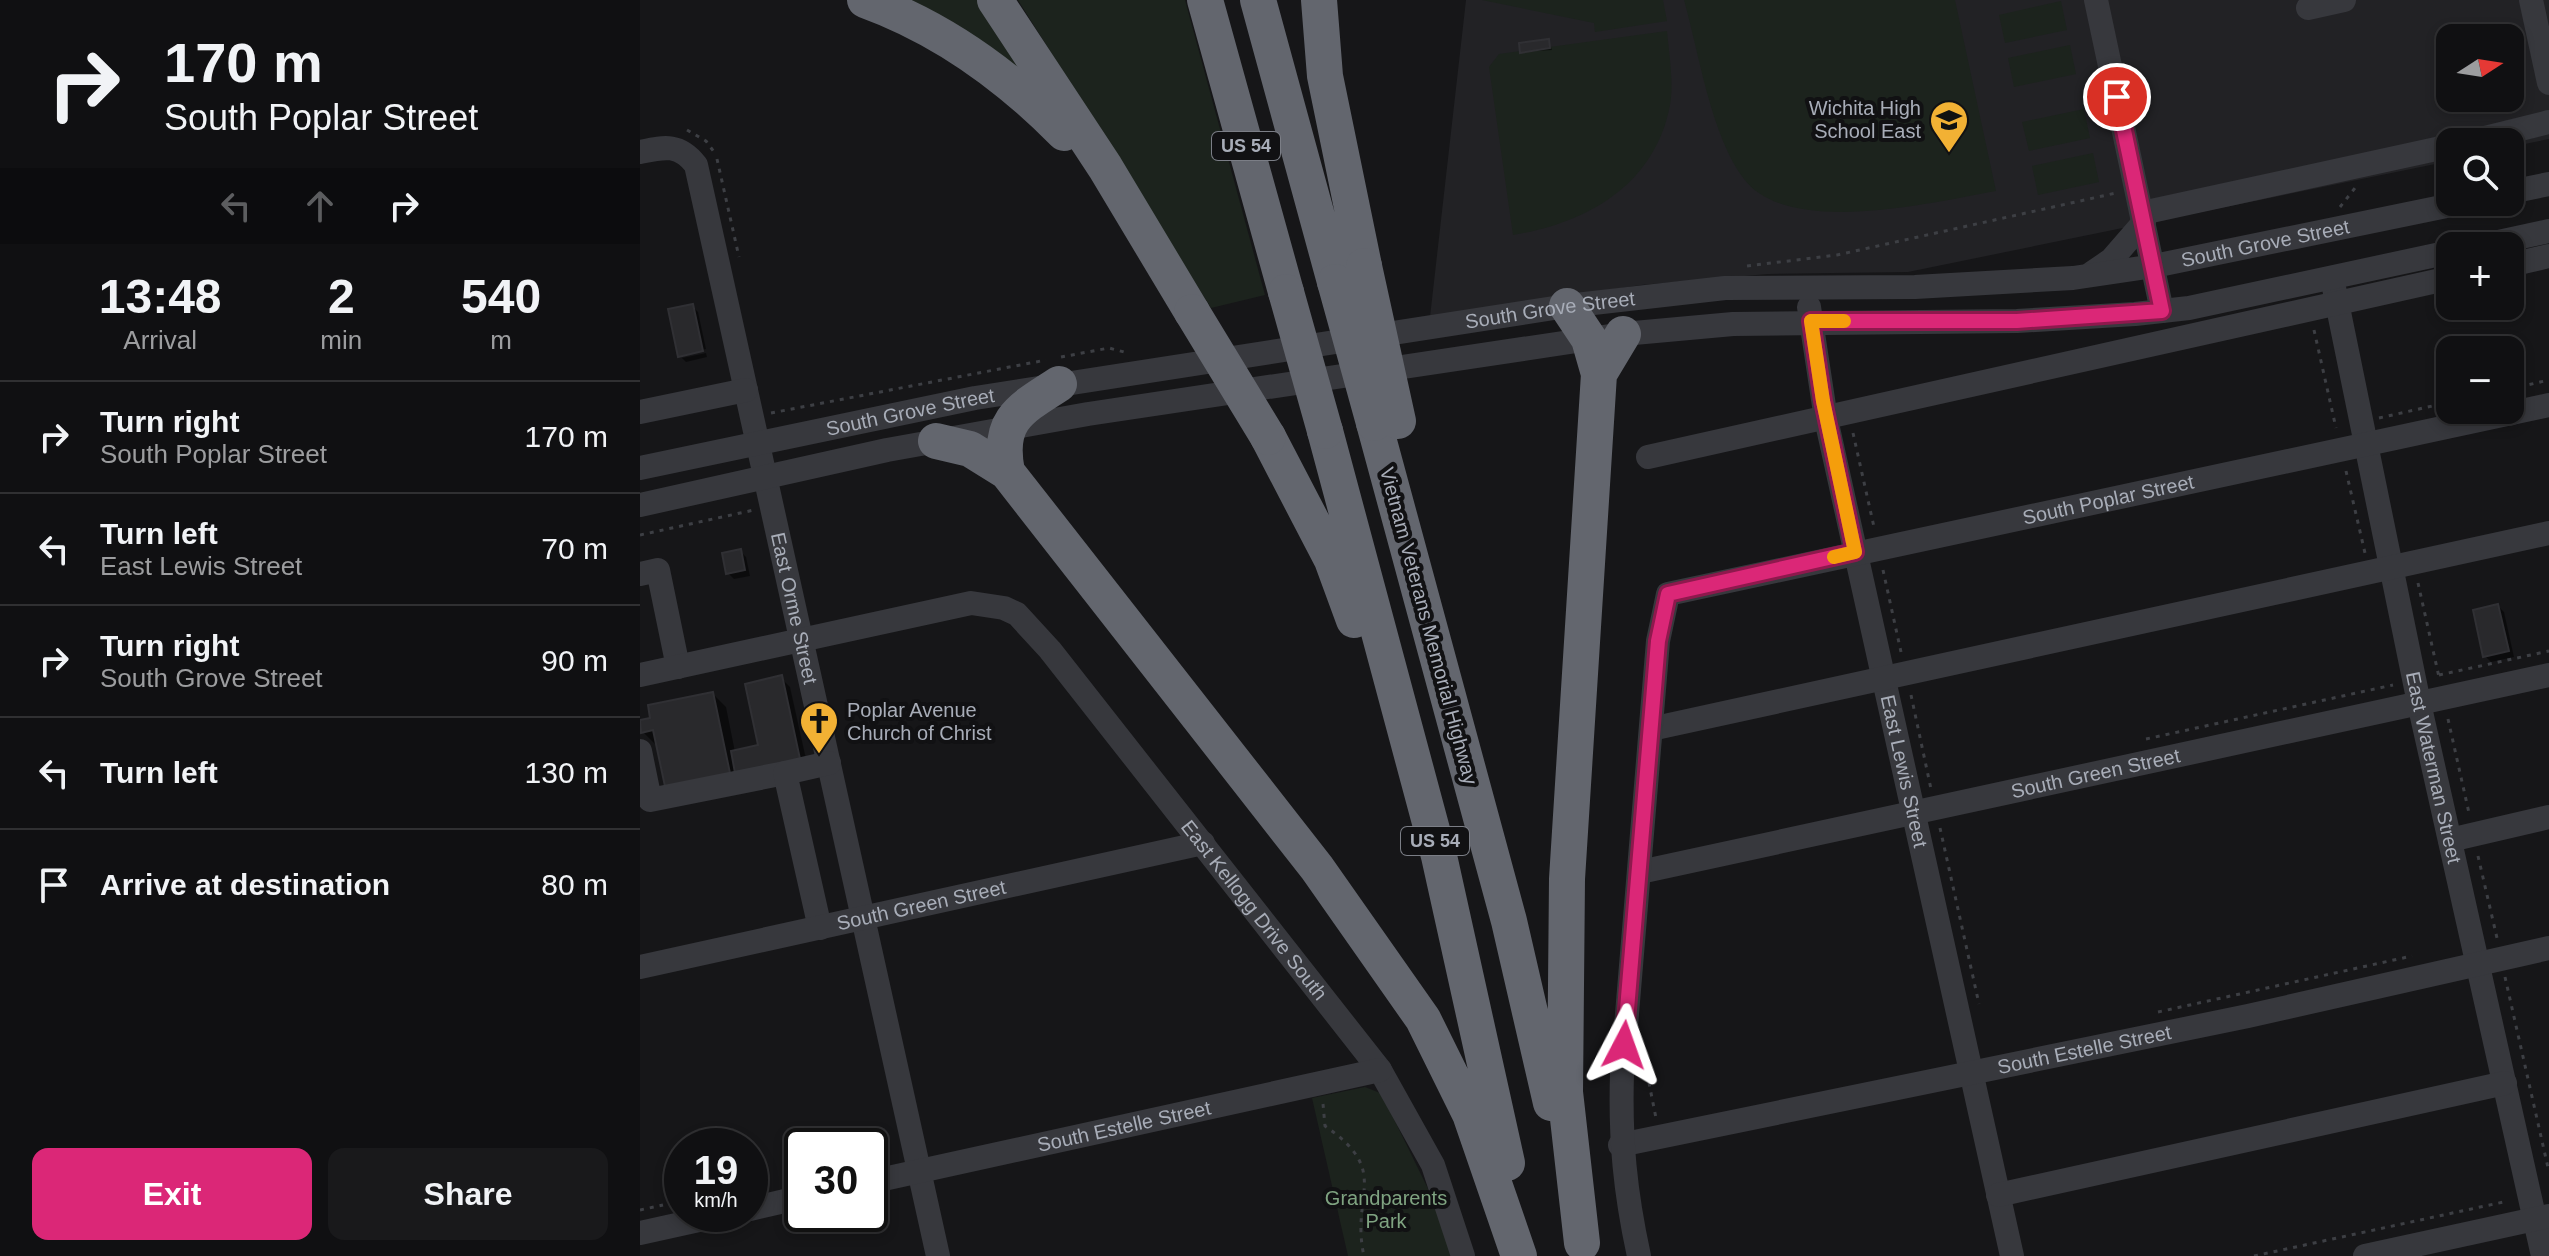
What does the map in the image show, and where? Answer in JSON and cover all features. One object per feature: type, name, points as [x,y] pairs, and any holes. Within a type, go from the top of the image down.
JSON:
[{"type":"highway","points":[[865,0],[933,31],[983,61],[1025,94],[1064,133],[1137,225]]},
{"type":"highway","points":[[995,0],[1105,167],[1137,225],[1268,437],[1332,560],[1439,856]]},
{"type":"highway","name":"US 54","points":[[1205,0],[1439,856],[1528,1256]]},
{"type":"highway","name":"US 54","points":[[1258,0],[1350,274]]},
{"type":"highway","points":[[1319,0],[1325,76],[1350,274]]},
{"type":"highway","name":"Vietnam Veterans Memorial Highway","points":[[1350,274],[1386,422],[1429,624],[1529,1004],[1583,1249]]},
{"type":"highway","points":[[1567,306],[1606,337],[1599,374],[1567,879],[1565,1092],[1583,1249]]},
{"type":"highway","points":[[1007,472],[1002,449],[1005,429],[1026,405],[1059,384]]},
{"type":"highway","points":[[936,441],[970,449],[1007,472],[1317,868],[1423,1019],[1470,1114],[1519,1256]]},
{"type":"street","points":[[2096,0],[2162,311]]},
{"type":"street","points":[[2308,8],[2344,0]]},
{"type":"street","points":[[2531,0],[2549,83]]},
{"type":"street","points":[[2524,128],[2549,122]]},
{"type":"street","name":"East Orme Street","points":[[640,152],[669,146],[686,152],[696,165],[938,1256]]},
{"type":"street","points":[[2088,276],[2111,260],[2143,217],[2436,149]]},
{"type":"street","points":[[2524,189],[2549,184]]},
{"type":"street","name":"South Grove Street","points":[[640,468],[1059,384],[1567,306],[1725,288],[2011,284],[2088,276],[2154,266],[2436,209]]},
{"type":"street","points":[[2524,236],[2549,231]]},
{"type":"street","name":"South Grove Street","points":[[640,505],[1005,429],[1606,337],[1680,327],[1811,321],[2017,321],[2162,311],[2436,255]]},
{"type":"street","points":[[2524,262],[2549,256]]},
{"type":"street","name":"East Waterman Street","points":[[2332,278],[2337,304],[2377,433],[2402,565],[2416,692],[2462,837],[2490,962],[2505,1083],[2538,1210],[2543,1256]]},
{"type":"street","points":[[1648,457],[2436,281]]},
{"type":"street","name":"East Lewis Street","points":[[1806,285],[1826,419],[1883,679],[1918,797],[1971,1074],[2012,1256]]},
{"type":"street","points":[[640,412],[746,390]]},
{"type":"street","name":"South Poplar Street","points":[[1651,729],[1658,641],[1668,594],[1857,561],[2377,433],[2549,405]]},
{"type":"street","points":[[1639,1256],[1624,1190],[1620,1145],[1627,989],[1651,729],[2549,533]]},
{"type":"street","points":[[640,574],[658,570],[678,667]]},
{"type":"street","name":"East Kellogg Drive South","points":[[801,640],[971,603],[1017,614],[1050,650],[1380,1070],[1433,1165],[1463,1256]]},
{"type":"street","points":[[640,675],[801,640]]},
{"type":"street","name":"South Green Street","points":[[1640,872],[1918,797],[2441,687],[2549,675]]},
{"type":"street","points":[[640,751],[650,800],[829,763]]},
{"type":"street","points":[[785,773],[820,928]]},
{"type":"street","points":[[2462,837],[2549,817]]},
{"type":"street","name":"South Green Street","points":[[640,967],[1203,843]]},
{"type":"street","name":"South Estelle Street","points":[[1620,1145],[1971,1074],[2549,948]]},
{"type":"street","name":"South Estelle Street","points":[[888,1178],[1380,1070]]},
{"type":"street","points":[[1998,1195],[2505,1083]]},
{"type":"street","points":[[2365,1256],[2538,1210]]},
{"type":"street","points":[[640,1233],[664,1228]]},
{"type":"path","points":[[2343,229],[2339,208],[2364,178],[2363,165]]},
{"type":"path","points":[[1837,255],[1837,268]]},
{"type":"path","points":[[2524,386],[2549,380]]},
{"type":"path","points":[[640,535],[755,510]]},
{"type":"path","points":[[1857,561],[1890,563]]},
{"type":"path","points":[[2402,565],[2441,687],[2462,837],[2490,962],[2549,1172]]},
{"type":"path","points":[[2132,742],[2441,687],[2549,651]]},
{"type":"path","points":[[1644,1057],[1662,1137]]},
{"type":"path","points":[[1323,1104],[1325,1126],[1351,1146],[1367,1181],[1359,1236],[1364,1256]]},
{"type":"path","points":[[2254,1256],[2538,1210]]},
{"type":"shaded area","name":"Wichita High School East","points":[[1466,0],[2549,0],[2549,139],[2524,144],[2524,128],[2436,128],[2436,164],[1908,272],[1768,274],[1641,285],[1430,317]]},
{"type":"green space","points":[[904,0],[982,0],[1024,66],[1020,71]]},
{"type":"green space","points":[[1018,0],[1185,0],[1265,295],[1211,308]]},
{"type":"green space","points":[[1482,0],[1663,0],[1667,21],[1595,32],[1594,23]]},
{"type":"green space","points":[[1684,0],[1955,0],[1996,191],[1900,208],[1827,212],[1794,207],[1765,197],[1744,179],[1723,140],[1707,93]]},
{"type":"green space","points":[[2061,1],[2067,30],[2005,43],[1999,15]]},
{"type":"green space","points":[[1667,31],[1670,105],[1662,133],[1650,157],[1614,196],[1591,210],[1567,221],[1513,235],[1489,67],[1499,54]]},
{"type":"green space","points":[[2070,45],[2076,74],[2014,87],[2008,58]]},
{"type":"green space","points":[[2084,109],[2090,138],[2029,151],[2022,122]]},
{"type":"green space","points":[[2093,153],[2099,182],[2038,195],[2032,166]]},
{"type":"green space","name":"Grandparents Park","points":[[1365,1087],[1380,1093],[1388,1107],[1435,1203],[1453,1256],[1348,1256],[1312,1098]]},
{"type":"building","points":[[1549,39],[1550,48],[1520,53],[1519,43]]},
{"type":"building","points":[[693,304],[703,351],[678,357],[668,309]]},
{"type":"building","points":[[741,549],[745,570],[726,574],[722,553]]},
{"type":"building","points":[[2498,604],[2509,651],[2483,657],[2473,610]]},
{"type":"building","points":[[782,675],[800,759],[735,773],[731,751],[758,745],[745,684]]},
{"type":"building","points":[[713,692],[731,778],[666,791],[653,730],[641,733],[640,720],[650,718],[648,705]]},
{"type":"slow traffic","points":[[1834,557],[1855,552],[1823,401],[1811,321],[1844,321]]},
{"type":"place","name":"Wichita High School East","points":[[1949,154]]},
{"type":"place","name":"Poplar Avenue Church of Christ","points":[[819,755]]},
{"type":"route","points":[[1624,1045],[1658,641],[1668,594],[1855,552],[1823,401],[1811,321],[2017,321],[2162,311],[2117,97]]}]
